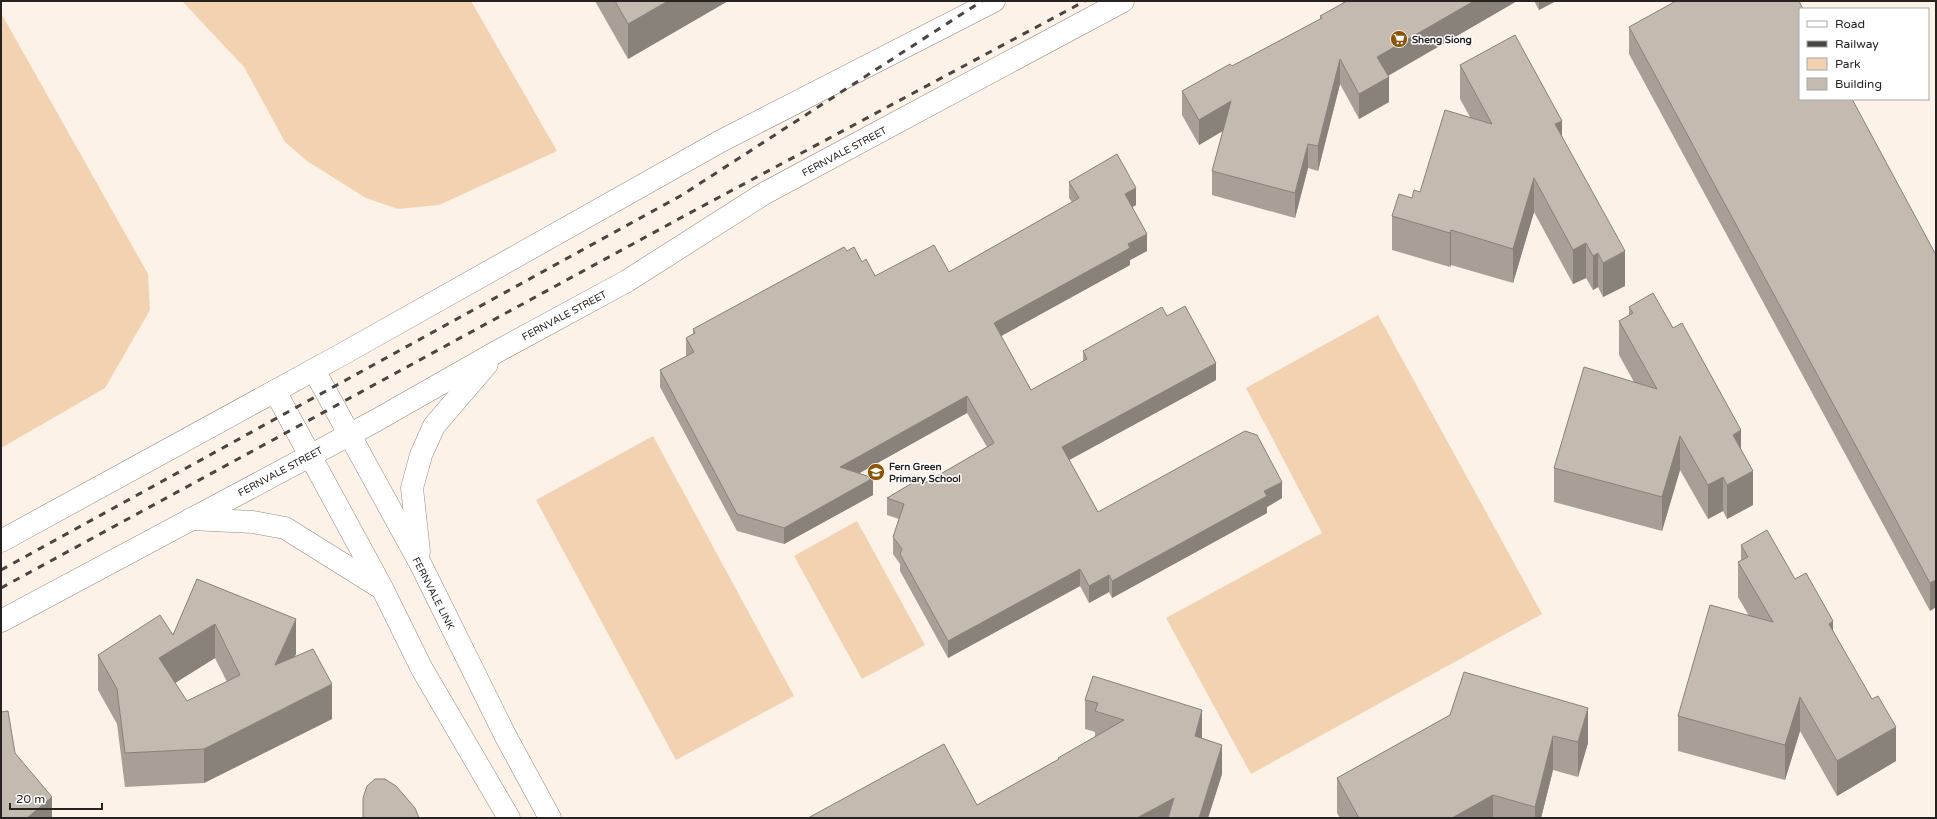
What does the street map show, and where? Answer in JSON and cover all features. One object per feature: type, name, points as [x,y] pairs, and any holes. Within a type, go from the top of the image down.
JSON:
[{"type":"street","points":[[1,541],[314,370],[721,141],[994,1]]},
{"type":"street","name":"FERNVALE STREET","points":[[1,621],[349,434],[627,281],[765,193],[1123,1]]},
{"type":"street","points":[[420,563],[412,488],[421,455],[434,426],[498,351]]},
{"type":"street","name":"FERNVALE LINK","points":[[314,370],[420,563],[505,735],[550,818]]},
{"type":"street","points":[[275,391],[382,588],[422,668],[509,818]]},
{"type":"street","points":[[191,519],[253,522],[285,528],[382,588]]},
{"type":"green space","points":[[182,1],[471,1],[557,151],[439,205],[398,209],[366,198],[307,161],[285,142],[244,67]]},
{"type":"green space","points":[[1,13],[148,274],[150,310],[105,388],[1,448]]},
{"type":"green space","points":[[1378,315],[1542,614],[1251,774],[1166,618],[1322,533],[1246,388]]},
{"type":"green space","points":[[653,436],[794,696],[676,760],[536,500]]},
{"type":"green space","points":[[857,521],[925,645],[862,679],[794,556]]},
{"type":"building","points":[[615,1],[668,1],[628,24]]},
{"type":"building","points":[[1347,1],[1474,1],[1377,57],[1389,77],[1359,94],[1340,59],[1318,146],[1308,144],[1295,193],[1212,171],[1231,101],[1199,120],[1182,91],[1230,64],[1232,66],[1322,18],[1320,16]]},
{"type":"building","points":[[1676,1],[1799,1],[1802,8],[1799,8],[1799,100],[1853,100],[1936,255],[1936,580],[1930,583],[1629,27]]},
{"type":"building","points":[[1515,35],[1562,121],[1555,124],[1625,251],[1603,263],[1598,253],[1593,256],[1586,243],[1573,250],[1534,178],[1513,249],[1451,230],[1450,233],[1392,216],[1399,194],[1412,198],[1414,190],[1420,192],[1445,110],[1492,124],[1460,65]]},
{"type":"building","points":[[1117,154],[1136,188],[1125,194],[1147,234],[1128,244],[1130,248],[994,323],[1031,390],[1087,359],[1083,351],[1162,307],[1167,316],[1185,306],[1216,363],[1062,447],[1098,512],[1245,431],[1257,435],[1282,482],[1264,491],[1267,496],[1112,581],[1109,575],[1089,586],[1080,569],[948,641],[900,554],[902,549],[893,537],[904,504],[887,498],[914,482],[925,483],[994,443],[967,396],[840,467],[873,478],[784,528],[737,514],[660,370],[694,352],[686,338],[695,333],[693,329],[844,247],[847,251],[854,247],[862,262],[866,259],[875,276],[934,245],[949,272],[1079,198],[1069,182]]},
{"type":"building","points":[[1653,293],[1673,328],[1682,323],[1741,430],[1733,435],[1753,471],[1727,485],[1723,477],[1708,485],[1680,436],[1662,497],[1554,468],[1584,367],[1657,389],[1619,321],[1633,313],[1629,307]]},
{"type":"building","points":[[1767,530],[1795,579],[1806,573],[1833,621],[1829,624],[1872,699],[1878,696],[1896,727],[1837,761],[1800,697],[1785,745],[1678,716],[1710,605],[1773,622],[1738,562],[1748,557],[1741,545]]},
{"type":"building","points":[[197,579],[296,619],[275,665],[313,649],[332,684],[204,749],[125,753],[117,689],[98,655],[160,615],[173,635]],"holes":[[[215,624],[240,675],[187,701],[159,658]]]},
{"type":"building","points":[[1464,672],[1588,708],[1578,742],[1553,736],[1535,807],[1493,795],[1452,818],[1359,818],[1337,778],[1450,715]]},
{"type":"building","points":[[1093,676],[1202,710],[1195,736],[1222,745],[1199,818],[1168,818],[1174,798],[1137,818],[808,818],[944,744],[977,805],[1059,759],[1058,758],[1124,720],[1095,711],[1098,703],[1085,700]]},
{"type":"building","points":[[8,711],[15,753],[52,797],[27,818],[1,818],[1,712]]},
{"type":"building","points":[[375,779],[385,779],[396,786],[415,808],[419,818],[363,818],[363,798],[367,786]]},
{"type":"railway","points":[[1,570],[682,195],[982,1]]},
{"type":"railway","points":[[1,588],[686,215],[1085,1]]},
{"type":"place","name":"Sheng Siong","points":[[1399,39]]},
{"type":"place","name":"Fern Green Primary School","points":[[876,472]]}]
